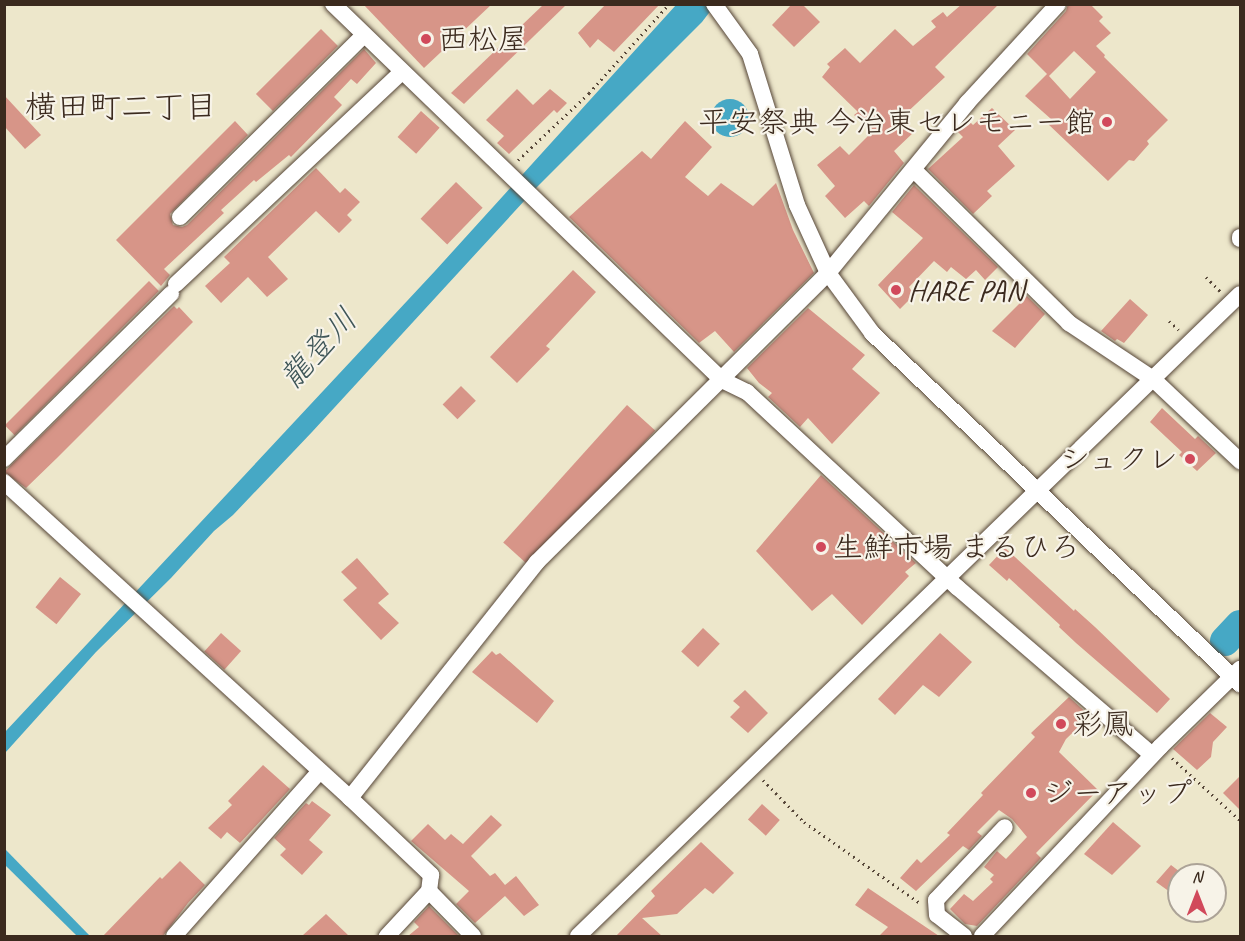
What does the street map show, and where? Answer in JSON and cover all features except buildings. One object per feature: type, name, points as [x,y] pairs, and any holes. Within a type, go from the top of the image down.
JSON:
[{"type":"street","points":[[333,4],[722,380],[747,392],[948,577],[1156,751]]},
{"type":"street","points":[[714,4],[750,54],[797,205],[828,273],[872,333],[1238,676],[1156,751],[982,936]]},
{"type":"street","points":[[350,798],[537,562],[828,273],[967,103],[1058,4]]},
{"type":"street","points":[[180,218],[364,35]]},
{"type":"street","points":[[4,459],[173,289],[402,72]]},
{"type":"street","points":[[914,170],[1069,323],[1153,379],[1240,462]]},
{"type":"street","points":[[578,936],[1240,294]]},
{"type":"street","points":[[4,482],[350,798],[431,876],[429,891],[387,936]]},
{"type":"street","points":[[174,936],[319,772]]},
{"type":"street","points":[[964,936],[937,915],[936,900],[1005,827]]},
{"type":"street","points":[[429,891],[473,936]]},
{"type":"path","points":[[506,172],[589,93],[669,4]]},
{"type":"path","points":[[1156,751],[1240,820]]},
{"type":"path","points":[[760,776],[804,822],[937,915]]},
{"type":"water","points":[[676,5],[715,5],[702,22],[537,187],[312,432],[96,652],[5,753],[5,732],[435,271]]},
{"type":"water","points":[[730,99],[737,100],[743,105],[748,111],[748,125],[743,131],[737,136],[730,137],[723,136],[717,131],[712,125],[711,118],[712,111],[717,105],[723,100]]},
{"type":"water","points":[[5,849],[90,936],[77,936],[5,865]]},
{"type":"waterway","points":[[1225,641],[1240,625]]},
{"type":"place","name":"西松屋","points":[[426,39]]},
{"type":"place","name":"平安祭典 今治東セレモニー館","points":[[1107,122]]},
{"type":"place","name":"HARE PAN","points":[[896,290]]},
{"type":"place","name":"シュクレ","points":[[1190,459]]},
{"type":"place","name":"生鮮市場 まるひろ","points":[[821,547]]},
{"type":"place","name":"彩鳳","points":[[1061,724]]},
{"type":"place","name":"ジーアップ","points":[[1031,793]]},
{"type":"district","name":"横田町二丁目","points":[[121,107]]},
{"type":"water label","name":"龍登川","points":[[319,349]]}]
